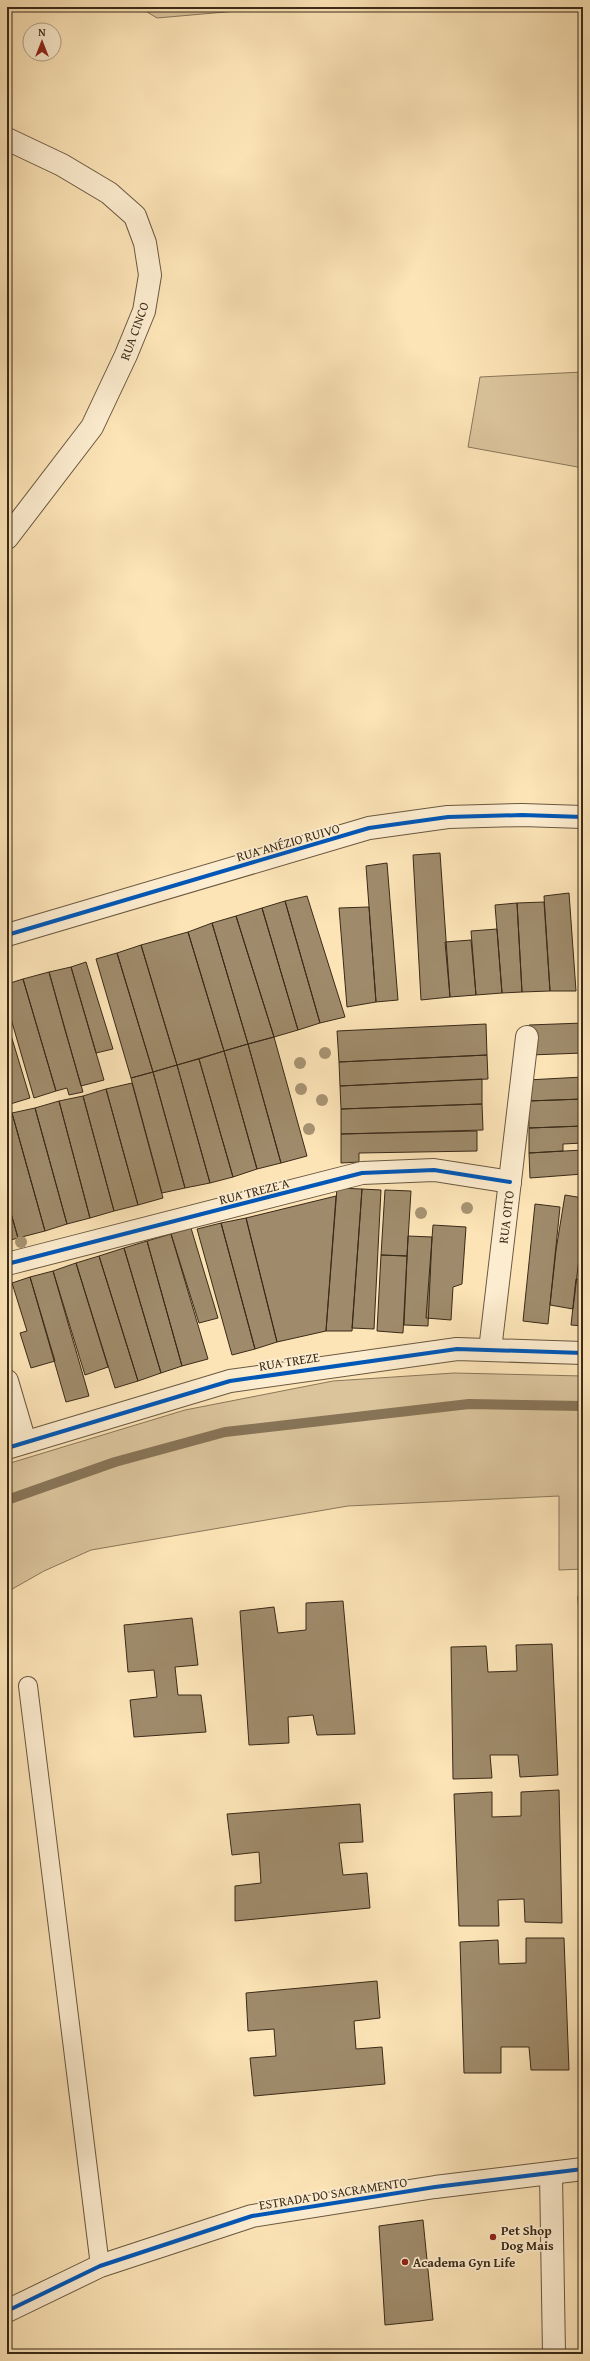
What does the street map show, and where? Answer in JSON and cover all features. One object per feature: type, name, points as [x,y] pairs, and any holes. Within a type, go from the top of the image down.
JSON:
[{"type":"street","name":"RUA CINCO","points":[[7,139],[62,165],[109,193],[136,216],[145,243],[150,275],[144,311],[126,355],[92,427],[7,538]]},
{"type":"street","name":"RUA ANÉZIO RUIVO","points":[[7,935],[369,828],[448,817],[522,815],[583,818]]},
{"type":"street","name":"RUA OITO","points":[[490,1350],[527,1037]]},
{"type":"street","name":"RUA TREZE A","points":[[7,1264],[362,1173],[434,1170],[510,1182]]},
{"type":"street","name":"RUA TREZE","points":[[16,1445],[230,1381],[457,1349],[583,1353]]},
{"type":"street","points":[[7,1382],[16,1445]]},
{"type":"street","name":"ESTRADA DO SACRAMENTO","points":[[7,2311],[100,2266],[252,2216],[435,2187],[583,2169]]},
{"type":"street","points":[[551,2174],[554,2354]]},
{"type":"lane","points":[[28,1686],[100,2266]]},
{"type":"shaded area","points":[[139,7],[238,7],[237,11],[157,18]]},
{"type":"shaded area","points":[[583,372],[583,468],[468,447],[480,377]]},
{"type":"shaded area","points":[[454,1373],[583,1376],[583,1569],[559,1570],[559,1496],[348,1506],[91,1550],[44,1571],[7,1592],[7,1464],[185,1410],[333,1381]]},
{"type":"building","points":[[440,853],[450,997],[421,1000],[413,855]]},
{"type":"building","points":[[387,863],[398,1000],[376,1002],[366,866]]},
{"type":"building","points":[[569,893],[576,991],[550,991],[544,896]]},
{"type":"building","points":[[307,896],[345,1017],[320,1023],[285,901]]},
{"type":"building","points":[[285,901],[320,1023],[298,1030],[262,908]]},
{"type":"building","points":[[544,902],[550,991],[522,992],[517,903]]},
{"type":"building","points":[[517,903],[522,992],[502,993],[495,905]]},
{"type":"building","points":[[369,907],[376,1002],[347,1007],[339,908]]},
{"type":"building","points":[[262,908],[298,1030],[274,1037],[236,916]]},
{"type":"building","points":[[236,916],[274,1037],[248,1044],[212,923]]},
{"type":"building","points":[[212,923],[248,1044],[224,1051],[188,932]]},
{"type":"building","points":[[497,929],[502,993],[476,995],[471,931]]},
{"type":"building","points":[[188,932],[224,1051],[177,1065],[141,945]]},
{"type":"building","points":[[471,940],[476,995],[450,997],[445,942]]},
{"type":"building","points":[[141,945],[177,1065],[153,1072],[117,953]]},
{"type":"building","points":[[117,953],[153,1072],[131,1078],[96,959]]},
{"type":"building","points":[[86,962],[113,1049],[96,1053],[71,967]]},
{"type":"building","points":[[71,967],[104,1080],[81,1086],[49,972]]},
{"type":"building","points":[[49,972],[83,1092],[69,1095],[67,1088],[56,1091],[23,979]]},
{"type":"building","points":[[23,979],[56,1091],[34,1098],[7,1005],[7,984]]},
{"type":"building","points":[[7,1022],[30,1098],[7,1105]]},
{"type":"building","points":[[583,1023],[583,1053],[530,1055],[529,1025]]},
{"type":"building","points":[[486,1024],[487,1055],[339,1062],[337,1031]]},
{"type":"building","points":[[274,1037],[307,1156],[281,1163],[248,1044]]},
{"type":"building","points":[[248,1044],[281,1163],[257,1169],[224,1051]]},
{"type":"building","points":[[224,1051],[257,1169],[233,1177],[199,1059]]},
{"type":"building","points":[[487,1055],[488,1079],[340,1086],[339,1062]]},
{"type":"building","points":[[199,1059],[233,1177],[210,1183],[177,1065]]},
{"type":"building","points":[[177,1065],[210,1183],[185,1188],[153,1072]]},
{"type":"building","points":[[153,1072],[185,1188],[162,1193],[131,1078]]},
{"type":"building","points":[[583,1077],[583,1099],[528,1101],[527,1080]]},
{"type":"building","points":[[482,1079],[482,1104],[341,1109],[340,1086]]},
{"type":"building","points":[[132,1083],[163,1198],[138,1205],[106,1089]]},
{"type":"building","points":[[106,1089],[138,1205],[114,1211],[83,1096]]},
{"type":"building","points":[[83,1096],[114,1211],[90,1218],[59,1101]]},
{"type":"building","points":[[583,1099],[583,1126],[529,1128],[528,1101]]},
{"type":"building","points":[[59,1101],[90,1218],[67,1224],[35,1108]]},
{"type":"building","points":[[482,1104],[483,1130],[341,1134],[341,1109]]},
{"type":"building","points":[[35,1108],[67,1224],[45,1231],[12,1113]]},
{"type":"building","points":[[12,1113],[45,1231],[18,1238],[7,1199],[7,1115]]},
{"type":"building","points":[[583,1126],[583,1143],[563,1144],[563,1151],[529,1153],[529,1128]]},
{"type":"building","points":[[477,1131],[477,1151],[359,1153],[359,1162],[341,1163],[341,1134]]},
{"type":"building","points":[[583,1150],[583,1174],[530,1178],[529,1153]]},
{"type":"building","points":[[337,1188],[362,1189],[352,1331],[326,1331]]},
{"type":"building","points":[[362,1189],[381,1190],[374,1329],[352,1328]]},
{"type":"building","points":[[385,1190],[411,1191],[407,1256],[381,1255]]},
{"type":"building","points":[[565,1195],[583,1198],[583,1225],[573,1309],[550,1305],[556,1250]]},
{"type":"building","points":[[336,1196],[326,1331],[277,1342],[246,1218]]},
{"type":"building","points":[[7,1199],[18,1238],[7,1241]]},
{"type":"building","points":[[535,1204],[560,1207],[548,1324],[523,1321]]},
{"type":"building","points":[[246,1218],[277,1342],[255,1349],[221,1223]]},
{"type":"building","points":[[221,1223],[255,1349],[232,1355],[197,1229]]},
{"type":"building","points":[[433,1225],[466,1227],[462,1284],[453,1287],[451,1320],[426,1318]]},
{"type":"building","points":[[191,1228],[218,1318],[199,1323],[171,1234]]},
{"type":"building","points":[[171,1234],[208,1359],[182,1366],[147,1241]]},
{"type":"building","points":[[408,1236],[432,1237],[428,1326],[404,1325]]},
{"type":"building","points":[[147,1241],[182,1366],[161,1373],[124,1248]]},
{"type":"building","points":[[124,1248],[161,1373],[138,1381],[99,1256]]},
{"type":"building","points":[[381,1255],[407,1256],[403,1333],[377,1331]]},
{"type":"building","points":[[99,1256],[138,1381],[115,1388],[76,1263]]},
{"type":"building","points":[[76,1263],[108,1367],[85,1375],[53,1271]]},
{"type":"building","points":[[53,1271],[89,1396],[66,1402],[30,1277]]},
{"type":"building","points":[[30,1277],[55,1361],[31,1368],[20,1333],[27,1331],[12,1283]]},
{"type":"building","points":[[576,1279],[583,1280],[583,1326],[571,1325]]},
{"type":"building","points":[[578,1596],[583,1597],[582,1674]]},
{"type":"building","points":[[343,1601],[355,1734],[317,1735],[313,1715],[288,1717],[289,1743],[249,1745],[240,1611],[274,1607],[278,1633],[306,1630],[306,1603]]},
{"type":"building","points":[[192,1618],[198,1665],[175,1667],[178,1695],[201,1695],[206,1732],[134,1737],[130,1700],[157,1697],[154,1670],[128,1672],[124,1625]]},
{"type":"building","points":[[552,1644],[558,1775],[520,1777],[518,1755],[490,1755],[492,1778],[453,1779],[451,1647],[486,1646],[488,1672],[517,1671],[516,1645]]},
{"type":"building","points":[[581,1701],[583,1701],[583,1753]]},
{"type":"building","points":[[559,1790],[562,1923],[525,1922],[524,1899],[498,1900],[499,1926],[459,1926],[454,1794],[492,1792],[492,1817],[521,1816],[521,1792]]},
{"type":"building","points":[[360,1804],[363,1842],[339,1843],[343,1875],[367,1873],[370,1908],[235,1921],[235,1886],[261,1883],[259,1852],[232,1855],[227,1814]]},
{"type":"building","points":[[526,1938],[564,1938],[569,2070],[531,2070],[529,2047],[501,2047],[501,2073],[464,2073],[460,1942],[498,1940],[499,1964],[526,1963]]},
{"type":"building","points":[[377,1981],[380,2018],[354,2021],[356,2049],[382,2047],[385,2084],[254,2096],[250,2058],[276,2056],[274,2029],[248,2031],[246,1993]]},
{"type":"building","points":[[423,2220],[433,2320],[385,2325],[379,2226]]},
{"type":"waterway","points":[[7,1500],[115,1462],[225,1432],[469,1404],[583,1406]]},
{"type":"cycle path","points":[[7,935],[369,828],[448,817],[522,815],[583,817]]},
{"type":"cycle path","points":[[7,1264],[362,1173],[434,1170],[510,1182]]},
{"type":"cycle path","points":[[7,1448],[230,1381],[457,1349],[583,1353]]},
{"type":"cycle path","points":[[7,2311],[100,2266],[252,2216],[435,2187],[583,2169]]},
{"type":"place","name":"Pet Shop Dog Mais","points":[[493,2237]]},
{"type":"place","name":"Academa Gyn Life","points":[[405,2262]]}]
